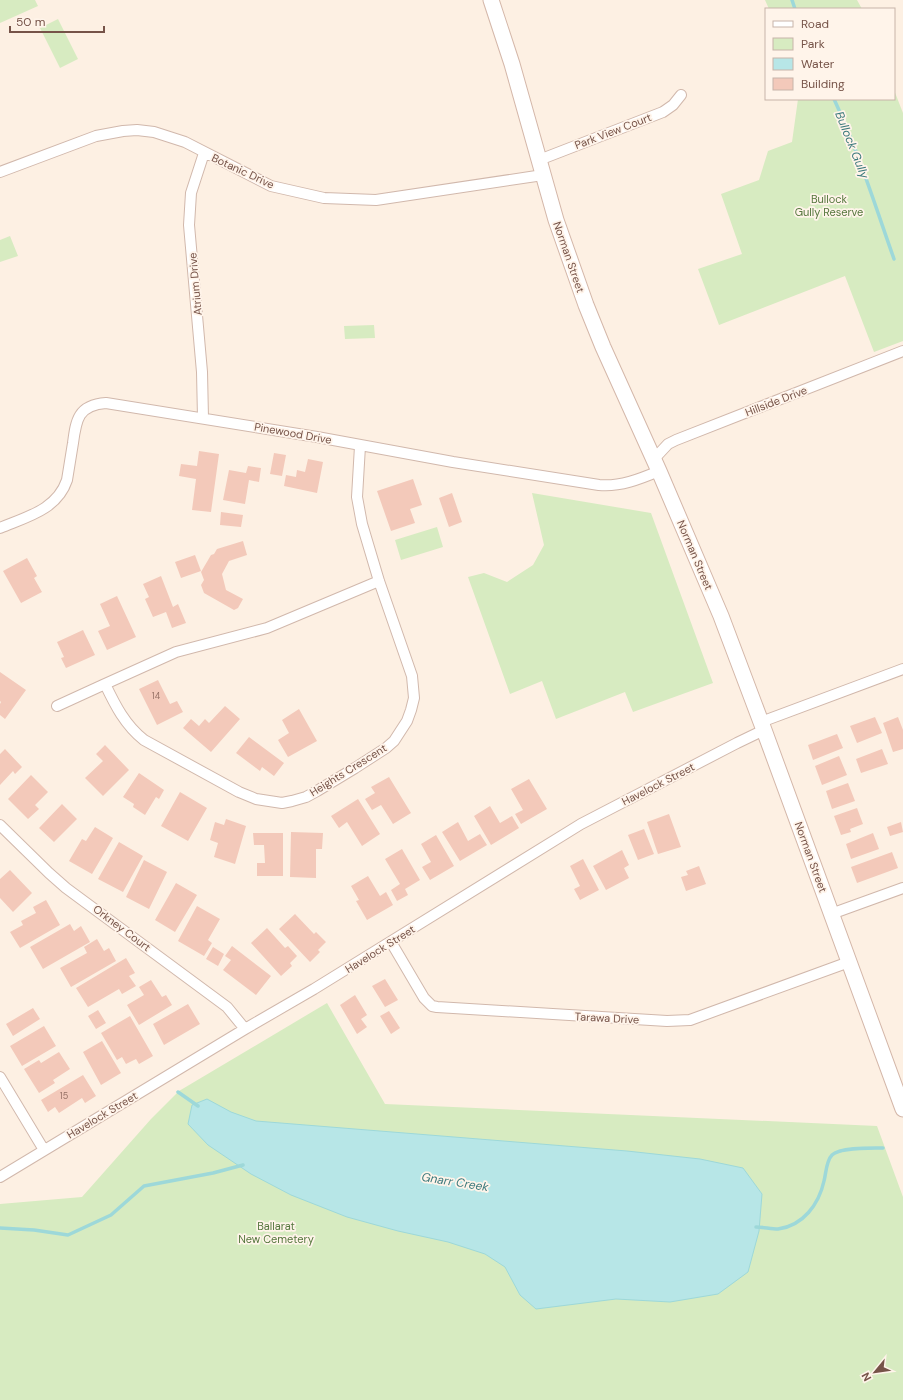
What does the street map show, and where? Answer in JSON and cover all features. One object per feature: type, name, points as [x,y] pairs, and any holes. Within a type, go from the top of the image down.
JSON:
[{"type":"street","name":"Norman Street","points":[[491,0],[512,64],[558,227],[586,305],[609,361],[657,465],[718,609],[763,726],[903,1109]]},
{"type":"street","name":"Park View Court","points":[[539,160],[663,112],[673,105],[681,94]]},
{"type":"street","name":"Botanic Drive","points":[[0,172],[96,136],[123,131],[154,132],[168,136],[185,142],[271,186],[324,198],[376,200],[543,175]]},
{"type":"street","name":"Atrium Drive","points":[[203,418],[202,372],[189,210],[191,193],[204,153]]},
{"type":"street","name":"Hillside Drive","points":[[657,465],[670,443],[676,440],[903,351]]},
{"type":"street","name":"Pinewood Drive","points":[[0,528],[45,508],[59,496],[64,489],[67,480],[76,421],[79,416],[93,404],[106,403],[203,418],[453,462],[599,485],[626,483],[657,465]]},
{"type":"street","name":"Heights Crescent","points":[[105,684],[114,703],[128,724],[139,736],[150,744],[256,800],[282,803],[306,796],[355,768],[386,748],[394,741],[411,710],[414,698],[412,676],[379,582],[362,524],[357,497],[360,446]]},
{"type":"street","points":[[57,706],[176,652],[267,628],[379,582]]},
{"type":"street","name":"Havelock Street","points":[[0,1177],[314,989],[581,824],[730,746],[763,726],[903,669]]},
{"type":"street","name":"Orkney Court","points":[[0,825],[49,874],[227,1007],[245,1029]]},
{"type":"street","points":[[831,914],[903,888]]},
{"type":"street","name":"Tarawa Drive","points":[[391,942],[424,998],[428,1002],[438,1007],[667,1021],[695,1019],[849,962]]},
{"type":"street","points":[[0,1077],[44,1150]]},
{"type":"green space","points":[[0,0],[35,0],[38,6],[0,23]]},
{"type":"green space","points":[[765,0],[857,0],[861,8],[769,8]]},
{"type":"green space","points":[[58,19],[78,59],[60,68],[40,28]]},
{"type":"green space","name":"Bullock Gully Reserve","points":[[895,93],[903,113],[903,341],[874,352],[845,276],[719,325],[698,269],[742,254],[721,194],[759,180],[768,151],[792,142],[798,100],[895,100]]},
{"type":"green space","points":[[10,236],[18,256],[0,262],[0,240]]},
{"type":"green space","points":[[374,325],[375,338],[345,339],[344,326]]},
{"type":"green space","points":[[532,493],[651,513],[713,683],[633,712],[625,692],[556,719],[542,681],[510,694],[468,577],[484,573],[507,582],[533,565],[544,545]]},
{"type":"green space","points":[[437,527],[443,547],[401,560],[395,540]]},
{"type":"green space","name":"Ballarat New Cemetery","points":[[327,1003],[385,1104],[877,1126],[903,1197],[903,1400],[0,1400],[0,1204],[82,1197],[151,1119],[179,1091]]},
{"type":"water","points":[[207,1099],[231,1112],[256,1121],[627,1151],[700,1159],[743,1168],[762,1194],[759,1231],[748,1272],[718,1294],[670,1302],[616,1299],[536,1309],[520,1295],[505,1267],[485,1254],[448,1242],[398,1231],[347,1217],[291,1195],[251,1174],[208,1145],[188,1124],[192,1105]]},
{"type":"building","points":[[199,451],[219,454],[211,512],[192,510],[196,479],[179,476],[181,464],[197,466]]},
{"type":"building","points":[[274,453],[286,455],[282,476],[270,474]]},
{"type":"building","points":[[308,459],[323,462],[317,493],[284,486],[286,475],[296,477],[297,470],[305,472]]},
{"type":"building","points":[[248,466],[261,468],[259,482],[249,480],[245,504],[223,500],[229,470],[246,473]]},
{"type":"building","points":[[413,479],[422,505],[410,509],[415,523],[391,531],[377,491]]},
{"type":"building","points":[[452,493],[462,522],[449,527],[439,498]]},
{"type":"building","points":[[221,512],[243,515],[241,527],[220,525]]},
{"type":"building","points":[[243,541],[247,555],[229,561],[222,574],[226,590],[243,599],[238,608],[234,610],[204,593],[201,585],[204,580],[201,572],[211,555],[214,554],[217,549]]},
{"type":"building","points":[[195,555],[201,571],[181,578],[175,562]]},
{"type":"building","points":[[27,558],[37,576],[34,578],[42,592],[21,603],[3,571]]},
{"type":"building","points":[[161,576],[173,607],[178,604],[186,623],[172,628],[166,612],[153,617],[145,599],[149,597],[143,584]]},
{"type":"building","points":[[117,596],[136,637],[107,650],[98,631],[110,626],[100,604]]},
{"type":"building","points":[[83,630],[95,655],[66,668],[61,658],[64,657],[57,642]]},
{"type":"building","points":[[0,672],[26,690],[5,719],[0,715]]},
{"type":"building","points":[[158,680],[170,704],[177,701],[183,712],[157,725],[139,689]]},
{"type":"building","points":[[225,706],[240,719],[211,752],[183,728],[191,719],[199,726],[205,719],[209,723]]},
{"type":"building","points":[[299,709],[317,741],[288,757],[278,740],[289,733],[282,720]]},
{"type":"building","points":[[875,717],[882,733],[857,743],[850,726]]},
{"type":"building","points":[[898,717],[903,730],[903,749],[893,752],[883,723]]},
{"type":"building","points":[[837,734],[843,748],[813,760],[808,745]]},
{"type":"building","points":[[249,737],[284,763],[274,776],[262,767],[260,771],[236,753]]},
{"type":"building","points":[[105,745],[129,770],[103,796],[85,778],[103,761],[96,754]]},
{"type":"building","points":[[5,749],[22,767],[15,774],[13,771],[0,785],[0,754]]},
{"type":"building","points":[[882,749],[888,764],[861,773],[856,759]]},
{"type":"building","points":[[839,756],[847,775],[822,785],[815,766]]},
{"type":"building","points":[[139,773],[164,790],[159,799],[156,797],[145,815],[133,807],[134,804],[123,797]]},
{"type":"building","points":[[31,775],[48,792],[35,805],[39,809],[28,819],[8,799]]},
{"type":"building","points":[[389,777],[411,813],[393,824],[381,805],[372,810],[365,799],[375,793],[371,787]]},
{"type":"building","points":[[529,779],[547,809],[521,824],[515,814],[523,810],[511,789]]},
{"type":"building","points":[[848,783],[855,801],[832,809],[826,791]]},
{"type":"building","points":[[180,792],[207,808],[188,841],[161,826]]},
{"type":"building","points":[[358,799],[380,834],[362,846],[347,822],[339,828],[331,816]]},
{"type":"building","points":[[62,804],[77,819],[54,842],[39,828]]},
{"type":"building","points":[[490,806],[500,823],[512,816],[519,828],[491,845],[474,816]]},
{"type":"building","points":[[857,808],[863,824],[850,829],[851,832],[841,835],[834,816]]},
{"type":"building","points":[[669,814],[681,847],[658,854],[647,822]]},
{"type":"building","points":[[226,819],[246,826],[235,864],[214,857],[218,843],[210,840],[215,822],[224,825]]},
{"type":"building","points":[[458,822],[468,841],[480,834],[487,845],[460,861],[442,832]]},
{"type":"building","points":[[901,822],[903,832],[890,836],[887,827]]},
{"type":"building","points":[[95,827],[113,838],[92,874],[69,861],[82,839],[86,841]]},
{"type":"building","points":[[644,829],[654,854],[638,860],[628,835]]},
{"type":"building","points":[[291,832],[323,833],[322,849],[316,849],[316,878],[290,877]]},
{"type":"building","points":[[253,833],[283,833],[283,876],[257,876],[257,863],[265,863],[264,845],[254,845]]},
{"type":"building","points":[[873,833],[879,849],[851,859],[846,844]]},
{"type":"building","points":[[436,835],[454,866],[430,880],[422,867],[431,862],[421,844]]},
{"type":"building","points":[[119,842],[143,856],[123,892],[98,879]]},
{"type":"building","points":[[402,849],[420,880],[405,889],[408,895],[397,901],[391,890],[400,884],[385,859]]},
{"type":"building","points":[[622,850],[629,865],[624,868],[629,878],[606,890],[593,866]]},
{"type":"building","points":[[892,852],[898,868],[857,883],[851,867]]},
{"type":"building","points":[[583,859],[599,890],[580,900],[574,889],[580,886],[570,866]]},
{"type":"building","points":[[144,860],[167,872],[149,909],[126,897]]},
{"type":"building","points":[[699,866],[706,884],[686,891],[681,877],[688,875],[686,871]]},
{"type":"building","points":[[10,870],[32,893],[13,912],[0,898],[0,879]]},
{"type":"building","points":[[368,876],[380,896],[386,892],[393,905],[367,920],[356,901],[359,900],[351,886]]},
{"type":"building","points":[[176,883],[197,895],[175,932],[155,920]]},
{"type":"building","points":[[46,900],[60,925],[20,948],[10,932],[23,925],[21,921],[36,913],[33,907]]},
{"type":"building","points":[[197,906],[220,919],[208,940],[212,943],[204,956],[178,941]]},
{"type":"building","points":[[295,914],[314,934],[316,932],[326,942],[318,950],[320,952],[310,962],[279,929]]},
{"type":"building","points":[[70,924],[74,931],[81,926],[90,942],[43,969],[30,947]]},
{"type":"building","points":[[267,928],[285,948],[288,946],[297,956],[290,963],[292,966],[281,976],[251,943]]},
{"type":"building","points":[[97,939],[104,951],[109,948],[116,961],[71,987],[60,968],[87,953],[84,947]]},
{"type":"building","points":[[232,946],[271,976],[256,995],[223,970],[231,960],[225,956]]},
{"type":"building","points":[[213,947],[224,954],[218,966],[206,959]]},
{"type":"building","points":[[126,958],[135,973],[129,976],[136,986],[122,994],[119,989],[88,1007],[76,988]]},
{"type":"building","points":[[385,979],[398,1000],[385,1007],[372,986]]},
{"type":"building","points":[[151,980],[162,997],[166,995],[172,1005],[139,1025],[127,1005],[144,995],[139,987]]},
{"type":"building","points":[[355,995],[367,1015],[361,1019],[367,1027],[357,1034],[340,1005]]},
{"type":"building","points":[[188,1004],[200,1024],[164,1045],[153,1024]]},
{"type":"building","points":[[33,1008],[40,1019],[13,1036],[6,1024]]},
{"type":"building","points":[[98,1010],[106,1023],[96,1029],[88,1016]]},
{"type":"building","points":[[389,1011],[400,1028],[391,1034],[380,1016]]},
{"type":"building","points":[[130,1016],[153,1056],[139,1064],[136,1059],[126,1064],[122,1057],[117,1060],[101,1033]]},
{"type":"building","points":[[44,1026],[56,1046],[22,1066],[10,1046]]},
{"type":"building","points":[[102,1041],[121,1073],[101,1085],[83,1052]]},
{"type":"building","points":[[59,1052],[70,1069],[53,1080],[55,1083],[39,1093],[24,1069],[39,1060],[41,1063]]},
{"type":"building","points":[[83,1075],[96,1096],[85,1103],[82,1098],[59,1113],[55,1107],[48,1112],[41,1100]]},
{"type":"waterway","name":"Bullock Gully","points":[[792,0],[795,8]]},
{"type":"waterway","name":"Bullock Gully","points":[[834,100],[859,158],[894,259]]},
{"type":"waterway","points":[[178,1092],[198,1106]]},
{"type":"waterway","name":"Gnarr Creek","points":[[756,1227],[778,1229],[787,1227],[802,1219],[814,1206],[822,1190],[828,1161],[836,1152],[856,1148],[883,1148]]},
{"type":"waterway","name":"Gnarr Creek","points":[[0,1228],[34,1230],[68,1235],[111,1215],[144,1186],[213,1173],[243,1165]]}]
